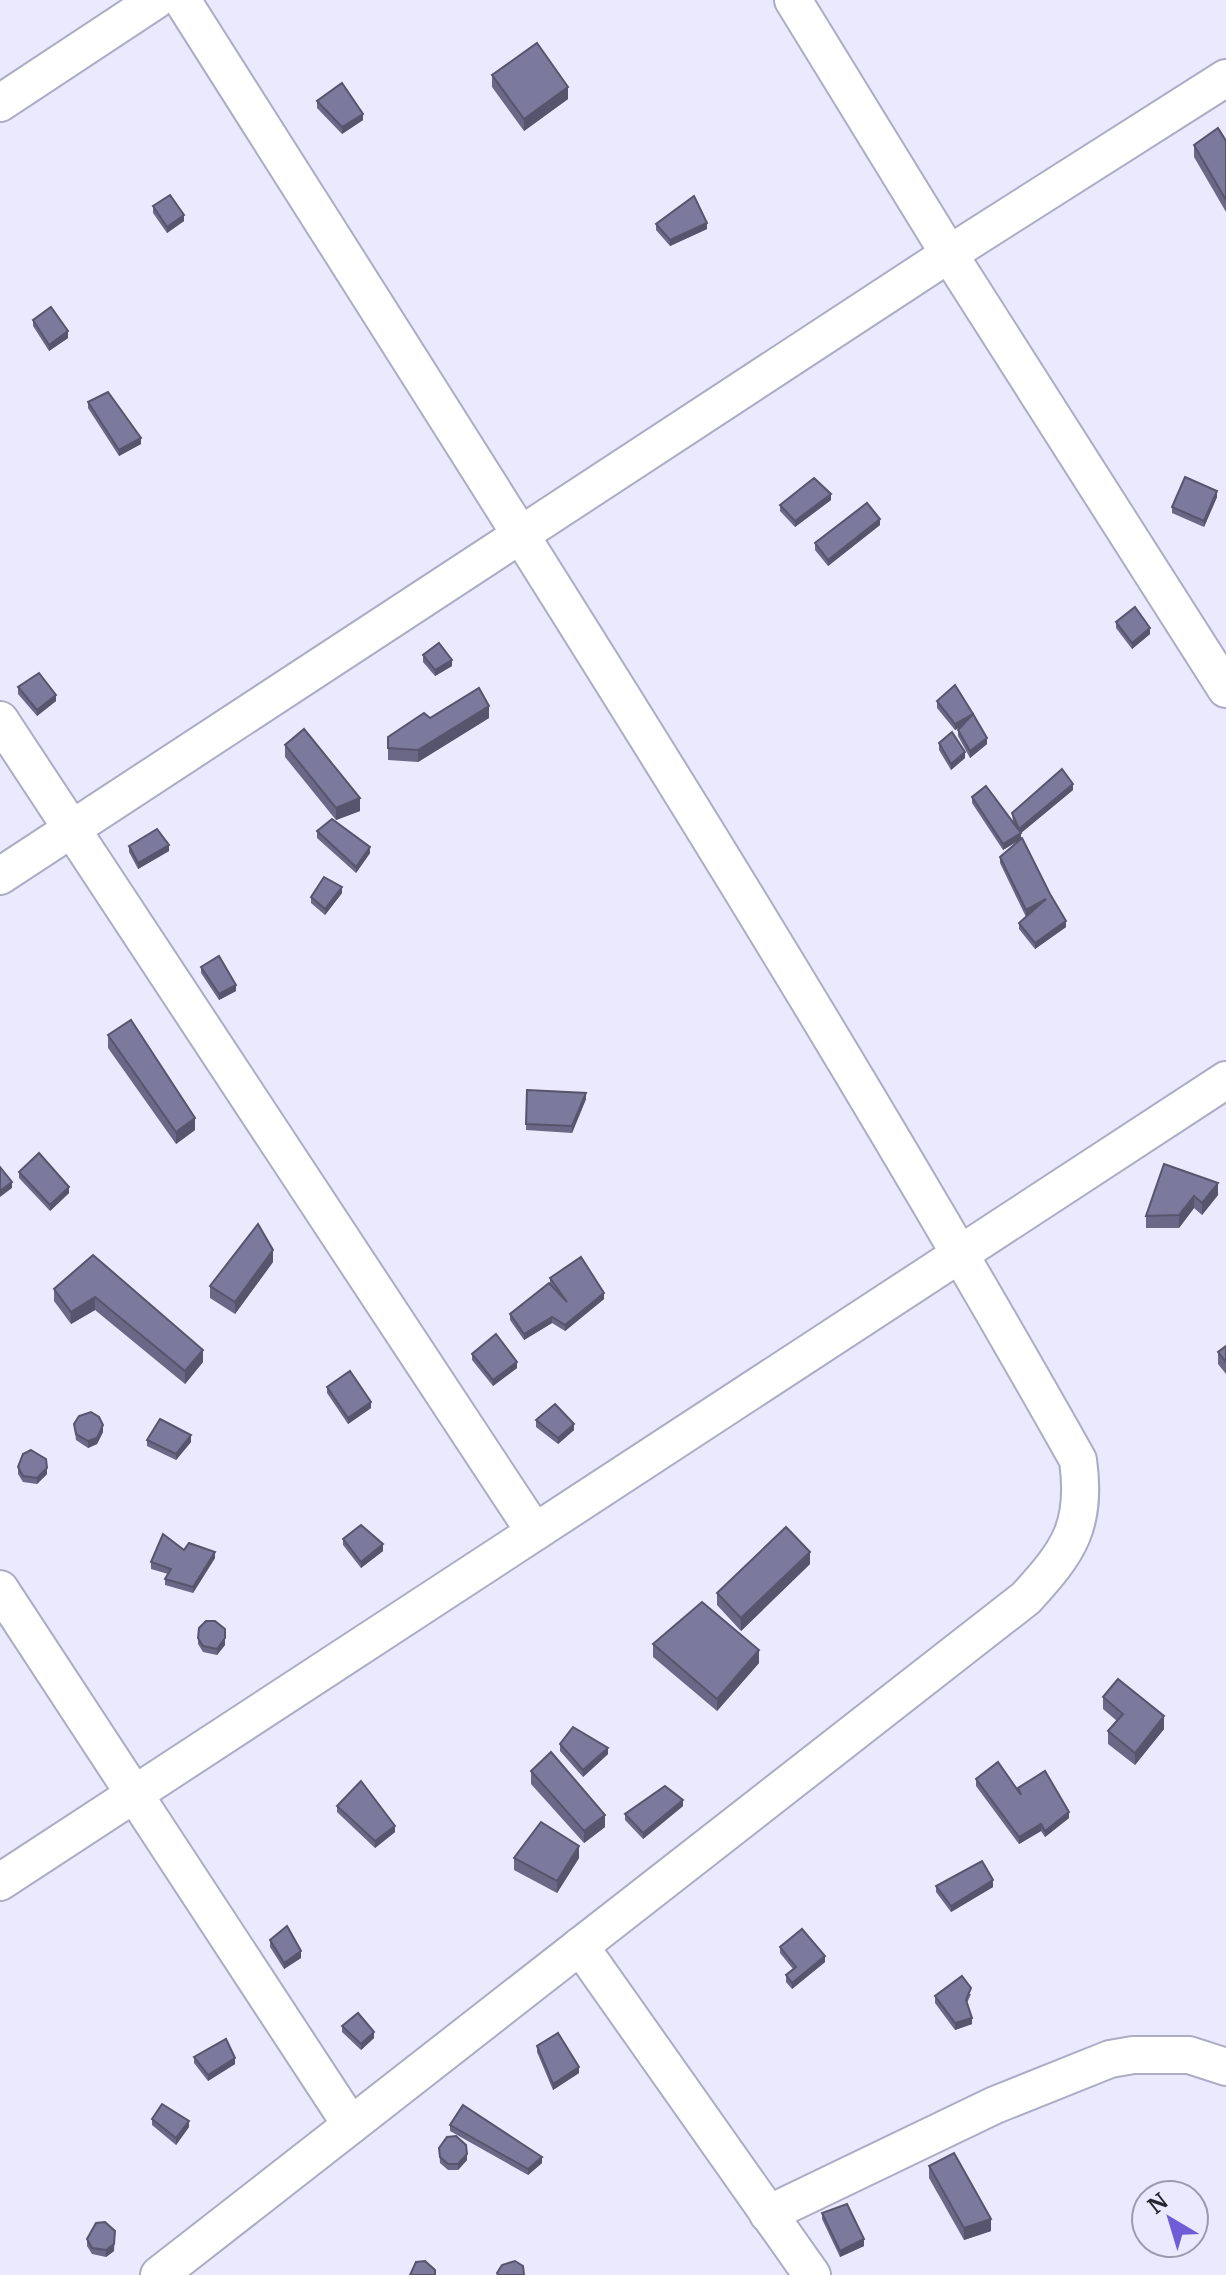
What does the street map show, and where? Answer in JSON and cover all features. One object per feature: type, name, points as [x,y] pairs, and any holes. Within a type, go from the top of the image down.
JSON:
[{"type":"street","points":[[0,103],[156,0]]},
{"type":"street","points":[[159,2275],[1026,1598],[1060,1562],[1078,1526],[1082,1492],[1078,1460],[961,1252],[520,535],[182,0]]},
{"type":"street","points":[[793,0],[949,254],[1226,689]]},
{"type":"street","points":[[0,876],[949,254],[1226,78]]},
{"type":"street","points":[[0,720],[534,1531]]},
{"type":"street","points":[[0,1882],[133,1792],[1226,1080]]},
{"type":"street","points":[[0,1589],[351,2125]]},
{"type":"street","points":[[580,1946],[812,2275]]},
{"type":"street","points":[[768,2214],[1000,2102],[1110,2059],[1133,2055],[1189,2055],[1226,2067]]},
{"type":"building","points":[[537,43],[568,87],[524,119],[492,75]]},
{"type":"building","points":[[342,83],[363,114],[342,127],[317,101]]},
{"type":"building","points":[[1218,128],[1226,141],[1226,200],[1194,145]]},
{"type":"building","points":[[170,195],[184,215],[167,227],[153,206]]},
{"type":"building","points":[[694,196],[707,223],[670,240],[656,224]]},
{"type":"building","points":[[51,307],[68,331],[49,345],[33,320]]},
{"type":"building","points":[[108,392],[141,438],[119,450],[88,402]]},
{"type":"building","points":[[1185,477],[1217,491],[1204,521],[1172,507]]},
{"type":"building","points":[[814,478],[831,494],[795,521],[780,505]]},
{"type":"building","points":[[867,503],[880,519],[828,560],[815,543]]},
{"type":"building","points":[[1135,607],[1150,628],[1132,643],[1116,622]]},
{"type":"building","points":[[439,643],[452,660],[435,670],[423,655]]},
{"type":"building","points":[[39,673],[56,695],[37,710],[18,687]]},
{"type":"building","points":[[955,685],[973,714],[955,724],[937,701]]},
{"type":"building","points":[[479,688],[489,706],[418,750],[388,748],[388,737],[424,713],[430,718]]},
{"type":"building","points":[[973,714],[987,738],[970,751],[958,730]]},
{"type":"building","points":[[304,729],[360,798],[336,808],[285,745]]},
{"type":"building","points":[[952,732],[965,752],[951,764],[939,743]]},
{"type":"building","points":[[1062,769],[1073,784],[1019,829],[1012,813]]},
{"type":"building","points":[[986,786],[1021,833],[1003,844],[972,797]]},
{"type":"building","points":[[332,819],[370,847],[356,867],[317,831]]},
{"type":"building","points":[[157,829],[169,845],[138,863],[129,846]]},
{"type":"building","points":[[1022,838],[1066,921],[1035,943],[1019,923],[1046,899],[1026,910],[1000,857]]},
{"type":"building","points":[[324,877],[342,887],[325,909],[311,897]]},
{"type":"building","points":[[219,956],[236,985],[219,994],[201,967]]},
{"type":"building","points":[[131,1020],[195,1118],[176,1132],[108,1035]]},
{"type":"building","points":[[527,1090],[586,1093],[572,1126],[526,1124]]},
{"type":"building","points":[[39,1153],[69,1187],[50,1205],[19,1172]]},
{"type":"building","points":[[1164,1164],[1218,1183],[1202,1203],[1194,1196],[1179,1215],[1146,1216]]},
{"type":"building","points":[[0,1167],[12,1182],[0,1191]]},
{"type":"building","points":[[258,1224],[273,1250],[235,1302],[210,1286]]},
{"type":"building","points":[[93,1255],[203,1350],[185,1371],[95,1297],[71,1312],[54,1289]]},
{"type":"building","points":[[581,1257],[604,1293],[565,1325],[552,1317],[524,1334],[510,1314],[549,1283],[567,1302],[550,1278]]},
{"type":"building","points":[[496,1334],[517,1362],[493,1380],[472,1354]]},
{"type":"building","points":[[1226,1346],[1226,1362],[1218,1352]]},
{"type":"building","points":[[350,1371],[371,1402],[348,1418],[327,1387]]},
{"type":"building","points":[[555,1404],[574,1424],[558,1438],[536,1420]]},
{"type":"building","points":[[91,1412],[99,1417],[103,1425],[97,1438],[88,1441],[76,1434],[74,1424],[79,1416]]},
{"type":"building","points":[[160,1419],[191,1435],[176,1454],[147,1440]]},
{"type":"building","points":[[31,1450],[46,1459],[47,1468],[37,1478],[23,1476],[18,1467],[23,1454]]},
{"type":"building","points":[[361,1525],[383,1544],[361,1562],[343,1539]]},
{"type":"building","points":[[786,1527],[810,1552],[741,1618],[717,1593]]},
{"type":"building","points":[[163,1534],[184,1550],[189,1543],[215,1552],[193,1587],[165,1579],[171,1569],[151,1562]]},
{"type":"building","points":[[702,1602],[759,1650],[717,1699],[653,1644]]},
{"type":"building","points":[[206,1621],[215,1621],[225,1629],[225,1638],[217,1649],[203,1646],[198,1638],[199,1628]]},
{"type":"building","points":[[1118,1679],[1164,1716],[1135,1753],[1108,1731],[1123,1714],[1103,1697]]},
{"type":"building","points":[[573,1727],[608,1748],[583,1770],[560,1744]]},
{"type":"building","points":[[551,1752],[605,1815],[584,1831],[531,1771]]},
{"type":"building","points":[[998,1762],[1021,1795],[1018,1788],[1045,1771],[1069,1812],[1045,1831],[1041,1824],[1019,1837],[976,1779]]},
{"type":"building","points":[[361,1781],[395,1826],[375,1841],[337,1806]]},
{"type":"building","points":[[665,1786],[683,1800],[643,1833],[625,1814]]},
{"type":"building","points":[[541,1822],[579,1846],[557,1881],[514,1858]]},
{"type":"building","points":[[982,1861],[993,1880],[951,1906],[936,1886]]},
{"type":"building","points":[[287,1926],[301,1951],[284,1963],[270,1940]]},
{"type":"building","points":[[802,1929],[825,1956],[792,1983],[786,1975],[796,1967],[780,1947]]},
{"type":"building","points":[[962,1976],[971,1988],[966,2000],[972,2018],[955,2023],[935,1996]]},
{"type":"building","points":[[358,2013],[374,2032],[361,2044],[342,2026]]},
{"type":"building","points":[[558,2033],[579,2067],[553,2084],[537,2046]]},
{"type":"building","points":[[226,2039],[235,2058],[208,2075],[194,2057]]},
{"type":"building","points":[[162,2104],[189,2121],[176,2138],[152,2119]]},
{"type":"building","points":[[463,2105],[542,2157],[528,2169],[450,2125]]},
{"type":"building","points":[[456,2136],[466,2145],[467,2154],[458,2164],[448,2164],[440,2157],[439,2148],[447,2137]]},
{"type":"building","points":[[954,2153],[991,2219],[964,2228],[929,2166]]},
{"type":"building","points":[[847,2204],[864,2239],[840,2251],[822,2213]]},
{"type":"building","points":[[105,2222],[115,2231],[114,2244],[106,2250],[92,2248],[87,2239],[96,2223]]},
{"type":"building","points":[[425,2261],[435,2270],[435,2275],[410,2275],[416,2262]]},
{"type":"building","points":[[515,2261],[523,2266],[524,2275],[498,2275],[502,2265]]}]
